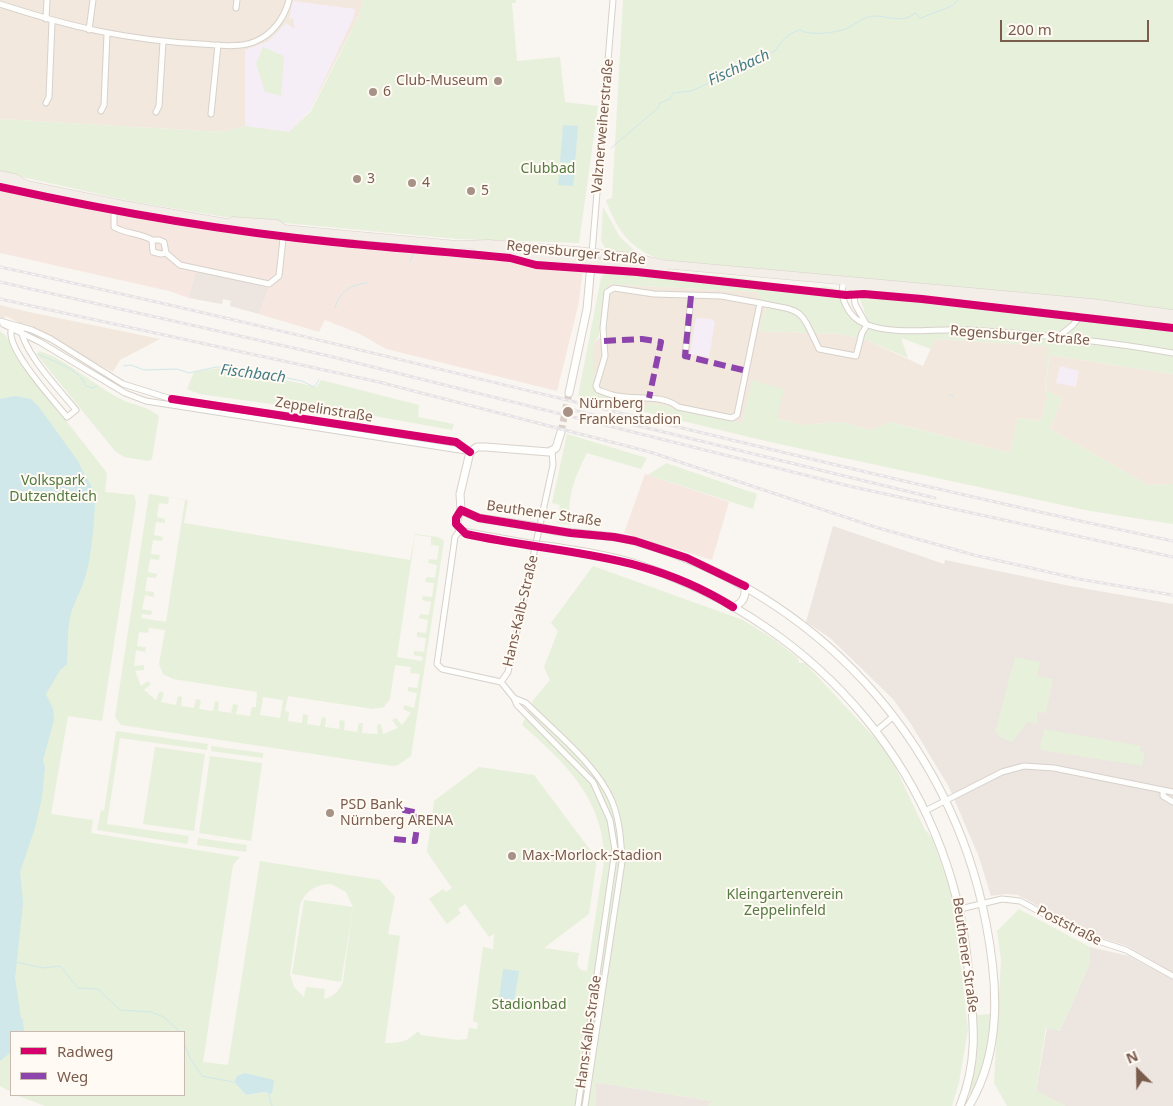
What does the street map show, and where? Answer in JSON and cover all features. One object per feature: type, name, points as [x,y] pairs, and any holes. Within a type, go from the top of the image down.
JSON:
[{"type":"main road","name":"Regensburger Straße","points":[[0,175],[15,178],[26,185]]},
{"type":"main road","name":"Regensburger Straße","points":[[0,182],[26,185],[272,231],[284,229],[472,246],[489,244],[592,253],[680,266],[1173,320]]},
{"type":"main road","name":"Regensburger Straße","points":[[472,246],[488,251],[592,262],[848,284]]},
{"type":"main road","points":[[569,393],[586,309],[592,253]]},
{"type":"main road","points":[[848,284],[1056,300],[1173,314]]},
{"type":"main road","points":[[1084,311],[1092,304]]},
{"type":"main road","name":"Hans-Kalb-Straße","points":[[552,451],[557,446],[560,432]]},
{"type":"main road","name":"Zeppelinstraße","points":[[470,452],[477,447],[552,451]]},
{"type":"main road","points":[[460,530],[456,518],[461,510],[460,494],[470,452]]},
{"type":"main road","name":"Beuthener Straße","points":[[461,510],[479,518],[557,531],[614,536],[687,558],[745,586],[781,609],[827,644],[866,682],[894,716],[920,753],[946,800],[969,855],[982,904],[993,973],[993,1035],[988,1068],[970,1106]]},
{"type":"main road","name":"Beuthener Straße","points":[[460,530],[472,535],[608,557],[642,566],[696,587],[733,607],[777,635],[813,663],[842,692],[876,731],[903,770],[925,811],[945,857],[960,909],[975,1030],[970,1068],[960,1105]]},
{"type":"main road","points":[[733,607],[742,602],[745,586]]},
{"type":"main road","points":[[960,1105],[970,1106]]},
{"type":"street","points":[[46,19],[47,0]]},
{"type":"street","points":[[89,30],[93,0]]},
{"type":"street","points":[[236,8],[237,0]]},
{"type":"street","points":[[0,4],[52,21],[107,34],[163,42],[218,45],[252,42],[265,36],[278,24],[289,0]]},
{"type":"street","name":"Valznerweiherstraße","points":[[592,253],[613,0]]},
{"type":"street","points":[[46,103],[50,97],[52,21]]},
{"type":"street","points":[[101,111],[104,105],[107,34]]},
{"type":"street","points":[[156,112],[159,106],[163,42]]},
{"type":"street","points":[[211,114],[218,45]]},
{"type":"street","points":[[109,202],[114,212],[114,227],[152,240],[164,242],[166,253],[180,265],[269,284],[279,276],[284,229]]},
{"type":"street","points":[[152,240],[153,252],[166,253]]},
{"type":"street","points":[[760,303],[737,415],[732,418],[678,407],[674,404],[648,398],[617,396],[598,390],[596,386],[605,356],[603,328],[608,292],[614,288],[691,298],[721,296],[760,303],[798,311],[803,315],[819,348],[856,356],[862,333],[867,325],[855,304],[848,284]]},
{"type":"street","name":"Regensburger Straße","points":[[848,284],[843,294],[848,310],[859,322],[880,329],[967,330],[1057,337],[1173,353]]},
{"type":"street","points":[[685,356],[690,308]]},
{"type":"street","points":[[1057,337],[1073,326],[1084,311]]},
{"type":"street","name":"Zeppelinstraße","points":[[0,322],[20,326],[51,339],[122,384],[159,396],[456,442],[470,452]]},
{"type":"street","name":"Zeppelinstraße","points":[[0,322],[40,342],[98,379],[146,401],[470,452]]},
{"type":"street","points":[[20,326],[21,333],[30,351],[76,410],[67,417],[22,358],[11,339],[12,329],[20,326]]},
{"type":"street","points":[[30,351],[32,346],[40,342]]},
{"type":"street","name":"Hans-Kalb-Straße","points":[[552,451],[553,465],[519,624],[508,672],[501,682],[514,698],[517,705],[593,782],[604,801],[610,820],[615,850],[578,1106]]},
{"type":"street","points":[[460,530],[455,537],[437,664],[442,669],[501,682]]},
{"type":"street","name":"Hans-Kalb-Straße","points":[[514,698],[526,703],[583,760],[612,800],[621,834],[622,862],[585,1106]]},
{"type":"street","points":[[876,731],[894,716]]},
{"type":"street","points":[[578,765],[583,760]]},
{"type":"street","points":[[925,811],[1002,772],[1024,766],[1054,768],[1173,792]]},
{"type":"street","points":[[1163,790],[1163,796],[1173,802]]},
{"type":"street","name":"Poststraße","points":[[960,909],[1006,898],[1020,901],[1086,938],[1126,950],[1173,976]]},
{"type":"street","name":"Hans-Kalb-Straße","points":[[600,958],[608,960]]},
{"type":"shaded area","points":[[0,0],[363,0],[359,16],[310,110],[289,132],[245,126],[222,132],[0,119]]},
{"type":"shaded area","points":[[293,1],[355,9],[353,19],[310,110],[289,132],[245,126],[245,50],[269,41],[286,23],[295,29],[293,18],[289,19]]},
{"type":"shaded area","points":[[0,188],[120,213],[219,229],[583,267],[579,302],[557,391],[386,349],[358,333],[325,320],[319,332],[259,314],[269,288],[196,270],[189,298],[169,291],[0,253]]},
{"type":"shaded area","points":[[196,270],[269,288],[259,314],[230,306],[231,301],[223,299],[222,304],[189,298]]},
{"type":"shaded area","points":[[607,284],[757,292],[766,309],[759,331],[841,334],[864,339],[923,366],[935,339],[1048,346],[1045,393],[1047,398],[1041,421],[1018,418],[1010,453],[891,422],[871,430],[841,422],[801,425],[777,418],[752,381],[742,423],[651,403],[644,408],[593,392],[593,345],[600,337],[602,296]]},
{"type":"shaded area","points":[[0,305],[160,339],[120,360],[113,372],[6,316],[0,323]]},
{"type":"shaded area","points":[[696,318],[711,319],[715,322],[709,357],[690,354]]},
{"type":"shaded area","points":[[1049,355],[1173,374],[1173,484],[1148,485],[1050,429],[1062,398],[1046,390]]},
{"type":"shaded area","points":[[1060,366],[1079,371],[1076,387],[1056,383]]},
{"type":"shaded area","points":[[645,474],[729,502],[712,560],[624,533]]},
{"type":"shaded area","points":[[833,526],[944,564],[945,560],[1070,586],[1173,604],[1173,972],[1127,946],[1086,933],[1018,895],[991,896],[979,857],[949,787],[911,724],[893,699],[830,638],[806,622]]},
{"type":"shaded area","points":[[1090,947],[1129,956],[1173,980],[1173,1106],[1065,1106],[1036,1091],[1047,1028],[1060,1031],[1090,963]]},
{"type":"shaded area","points":[[595,1082],[712,1101],[708,1106],[596,1106]]},
{"type":"green space","name":"Clubbad","points":[[363,0],[516,0],[516,3],[512,3],[517,61],[560,57],[565,102],[598,106],[579,243],[457,239],[231,218],[130,201],[0,172],[0,119],[222,132],[245,126],[289,132],[311,111],[359,16]]},
{"type":"green space","points":[[623,0],[1173,0],[1173,312],[665,260],[643,252],[627,239],[615,221],[606,200],[612,198]]},
{"type":"green space","points":[[263,47],[284,56],[281,96],[265,92],[256,64]]},
{"type":"green space","points":[[603,207],[620,237],[637,253],[606,250],[601,240]]},
{"type":"green space","points":[[655,270],[740,278],[801,288],[822,287],[835,289],[839,292],[855,321],[871,330],[859,296],[857,296],[862,291],[1042,307],[1173,324],[1173,328],[1102,317],[1074,318],[1173,330],[1173,374],[1049,355],[1046,390],[1062,398],[1050,429],[1148,485],[1173,484],[1173,524],[1090,511],[770,442],[578,396],[601,278],[605,273],[655,275]],"holes":[[[608,284],[757,292],[766,309],[759,331],[841,334],[864,339],[908,358],[901,338],[931,349],[935,339],[1047,346],[1045,393],[1047,398],[1041,421],[1018,418],[1010,453],[890,422],[871,430],[841,422],[801,425],[777,418],[784,389],[752,380],[742,423],[651,403],[644,408],[593,392],[593,345],[600,332],[603,301]]]},
{"type":"green space","points":[[0,331],[6,336],[29,373],[107,473],[105,492],[134,495],[136,502],[102,721],[68,716],[51,814],[93,820],[91,833],[240,857],[233,865],[203,1062],[228,1065],[260,861],[380,880],[395,897],[388,934],[400,936],[385,1043],[403,1041],[418,1031],[421,1035],[458,1040],[467,1039],[469,1028],[477,1029],[478,1023],[473,1021],[483,947],[493,949],[494,934],[489,937],[465,904],[458,909],[461,913],[447,924],[429,899],[443,889],[446,892],[452,888],[427,852],[434,801],[479,767],[534,775],[597,859],[589,914],[544,948],[579,953],[577,965],[581,970],[587,971],[604,861],[603,839],[598,820],[580,784],[553,753],[522,725],[534,699],[550,680],[544,667],[558,631],[551,623],[593,566],[743,620],[772,638],[798,658],[799,663],[805,663],[888,752],[925,830],[932,838],[954,898],[968,1030],[959,1082],[952,1106],[708,1106],[711,1101],[595,1082],[596,1106],[45,1106],[19,1096],[185,1096],[185,1031],[10,1031],[10,1091],[0,1086]],"holes":[[[331,884],[346,892],[353,907],[304,900],[292,974],[341,982],[353,908],[342,985],[333,995],[324,999],[325,989],[306,987],[304,997],[294,987],[290,974],[300,905],[308,892],[321,885]],[[245,1073],[262,1079],[269,1094],[264,1092],[246,1095],[234,1082]]]},
{"type":"green space","points":[[39,351],[60,360],[116,397],[148,409],[159,416],[152,459],[149,461],[124,457],[115,451],[37,355]]},
{"type":"green space","points":[[218,368],[238,375],[262,375],[317,387],[321,380],[419,405],[418,417],[454,424],[452,430],[308,404],[301,408],[199,394],[187,389],[194,372]]},
{"type":"green space","points":[[567,434],[647,458],[641,469],[587,453],[572,488],[569,515],[570,525],[557,523],[560,505],[552,503]]},
{"type":"green space","points":[[666,463],[757,494],[753,509],[648,475]]},
{"type":"green space","points":[[149,494],[169,497],[168,504],[159,503],[157,517],[165,519],[165,523],[156,522],[154,535],[163,537],[162,541],[153,540],[151,554],[160,555],[159,560],[150,559],[148,572],[157,574],[156,578],[147,577],[145,591],[154,592],[154,597],[145,595],[142,609],[152,611],[151,615],[142,614],[141,618],[166,622],[185,500],[171,497],[188,500],[184,523],[410,560],[415,534],[438,537],[444,541],[411,756],[398,765],[393,766],[121,725],[115,717]],"holes":[[[415,535],[431,537],[431,545],[439,546],[437,560],[429,559],[428,563],[437,565],[435,578],[426,577],[425,582],[434,583],[432,597],[423,596],[422,600],[431,602],[429,615],[420,614],[419,618],[428,620],[426,633],[417,632],[417,637],[426,638],[424,652],[414,651],[414,655],[423,657],[422,661],[397,657]],[[149,628],[165,630],[159,664],[163,674],[173,679],[257,692],[256,707],[252,707],[250,716],[236,714],[238,705],[233,704],[231,713],[218,711],[219,702],[215,701],[213,711],[199,709],[201,700],[196,699],[194,708],[181,706],[182,697],[178,696],[176,705],[161,702],[164,693],[160,691],[156,700],[144,690],[151,684],[148,681],[141,686],[135,671],[144,670],[144,665],[134,666],[136,650],[145,652],[146,647],[137,646],[139,632],[148,633]],[[395,665],[411,667],[410,673],[420,674],[417,688],[408,687],[408,691],[417,693],[414,708],[405,705],[403,709],[411,713],[402,725],[396,718],[392,720],[398,728],[383,734],[381,724],[377,725],[378,734],[362,733],[363,723],[359,723],[357,732],[344,730],[345,721],[340,720],[339,729],[325,727],[326,718],[322,717],[320,726],[307,724],[308,715],[303,714],[302,723],[288,721],[289,712],[285,711],[288,696],[373,709],[384,707],[390,699]],[[263,697],[283,700],[280,718],[260,715]]]},
{"type":"green space","points":[[1015,657],[1040,662],[1037,676],[1053,679],[1046,713],[1037,712],[1037,724],[1027,722],[1013,742],[1001,738],[995,731]]},
{"type":"green space","points":[[1044,729],[1141,746],[1140,752],[1145,753],[1142,766],[1041,750]]},
{"type":"green space","points":[[116,731],[208,744],[207,750],[120,738],[107,824],[189,836],[187,844],[97,830],[101,810],[104,811]]},
{"type":"green space","points":[[211,746],[263,753],[263,758],[211,751]]},
{"type":"green space","points":[[155,747],[205,754],[194,831],[143,824]]},
{"type":"green space","points":[[210,756],[262,763],[251,841],[199,833]]},
{"type":"green space","points":[[198,838],[247,845],[246,852],[197,845]]},
{"type":"green space","points":[[1019,909],[1090,947],[1090,963],[1060,1031],[1046,1028],[1036,1090],[1065,1106],[1007,1106],[994,1083],[1001,960],[997,931]]},
{"type":"green space","points":[[991,1014],[987,1061],[973,1094],[969,1093],[977,1058],[976,1015]]},
{"type":"water","points":[[563,125],[578,126],[575,163],[560,162]]},
{"type":"water","points":[[560,166],[575,168],[573,186],[558,185]]},
{"type":"water","name":"Volkspark Dutzendteich","points":[[15,396],[31,399],[39,407],[80,464],[91,485],[95,505],[92,542],[87,570],[70,617],[67,664],[60,670],[46,694],[53,709],[54,720],[43,760],[45,768],[42,797],[35,828],[20,872],[23,903],[15,978],[24,1031],[10,1031],[10,1053],[0,1061],[0,399]]},
{"type":"water","points":[[503,969],[519,971],[513,1008],[498,1006]]},
{"type":"water","points":[[245,1073],[274,1080],[272,1094],[264,1092],[246,1095],[234,1082],[237,1076]]},
{"type":"waterway","name":"Fischbach","points":[[611,148],[658,108],[660,103],[670,99],[673,93],[691,91],[707,84],[715,77],[741,68],[746,63],[775,51],[785,38],[796,31],[835,32],[846,29],[871,16],[900,19],[915,13],[921,18],[952,6],[958,0]]},
{"type":"waterway","name":"Fischbach","points":[[410,262],[414,252]]},
{"type":"waterway","name":"Fischbach","points":[[335,308],[346,290],[356,285],[367,283]]},
{"type":"waterway","name":"Fischbach","points":[[37,354],[72,370],[83,380],[86,386],[93,388],[97,386]]},
{"type":"waterway","name":"Fischbach","points":[[124,366],[131,365],[144,370],[177,369],[189,373],[224,367],[243,373],[262,373],[302,381],[314,387],[319,380]]},
{"type":"waterway","points":[[949,395],[953,396]]},
{"type":"waterway","points":[[16,962],[43,968],[60,966],[78,988],[98,989],[120,1010],[151,1012],[164,1017],[179,1031]]},
{"type":"waterway","points":[[185,1046],[190,1058],[202,1076],[233,1082]]},
{"type":"waterway","points":[[268,1092],[272,1106]]},
{"type":"tunnel","points":[[690,308],[691,300]]},
{"type":"tunnel","points":[[561,432],[569,393]]},
{"type":"railway","points":[[0,267],[293,334],[879,475],[1173,541]]},
{"type":"railway","points":[[0,282],[329,356],[849,486],[1173,557]]},
{"type":"railway","points":[[0,299],[379,382],[650,452],[875,527],[974,555],[1079,579],[1173,595]]},
{"type":"railway","points":[[565,408],[935,498]]},
{"type":"marked path","points":[[691,296],[685,356],[747,371]]},
{"type":"marked path","points":[[604,341],[642,339],[661,342],[649,398]]},
{"type":"marked path","points":[[394,839],[415,841],[419,813],[399,809]]},
{"type":"cycle path","points":[[0,187],[82,204],[249,232],[510,258],[536,265],[637,272],[846,295],[864,294],[922,299],[1173,328]]},
{"type":"cycle path","points":[[172,399],[456,442],[470,452]]},
{"type":"cycle path","points":[[461,510],[456,518],[456,524],[466,534],[602,557],[635,565],[667,575],[700,589],[733,607]]},
{"type":"cycle path","points":[[461,510],[479,518],[635,541],[687,558],[745,586]]},
{"type":"place","name":"Club-Museum","points":[[498,81]]},
{"type":"place","name":"6","points":[[373,92]]},
{"type":"place","name":"3","points":[[357,179]]},
{"type":"place","name":"4","points":[[412,183]]},
{"type":"place","name":"5","points":[[471,191]]},
{"type":"place","name":"Nürnberg Frankenstadion","points":[[568,412]]},
{"type":"place","name":"PSD Bank Nürnberg ARENA","points":[[330,813]]},
{"type":"place","name":"Max-Morlock-Stadion","points":[[512,856]]},
{"type":"park label","name":"Kleingartenverein Zeppelinfeld","points":[[785,904]]},
{"type":"park label","name":"Stadionbad","points":[[529,1005]]}]
